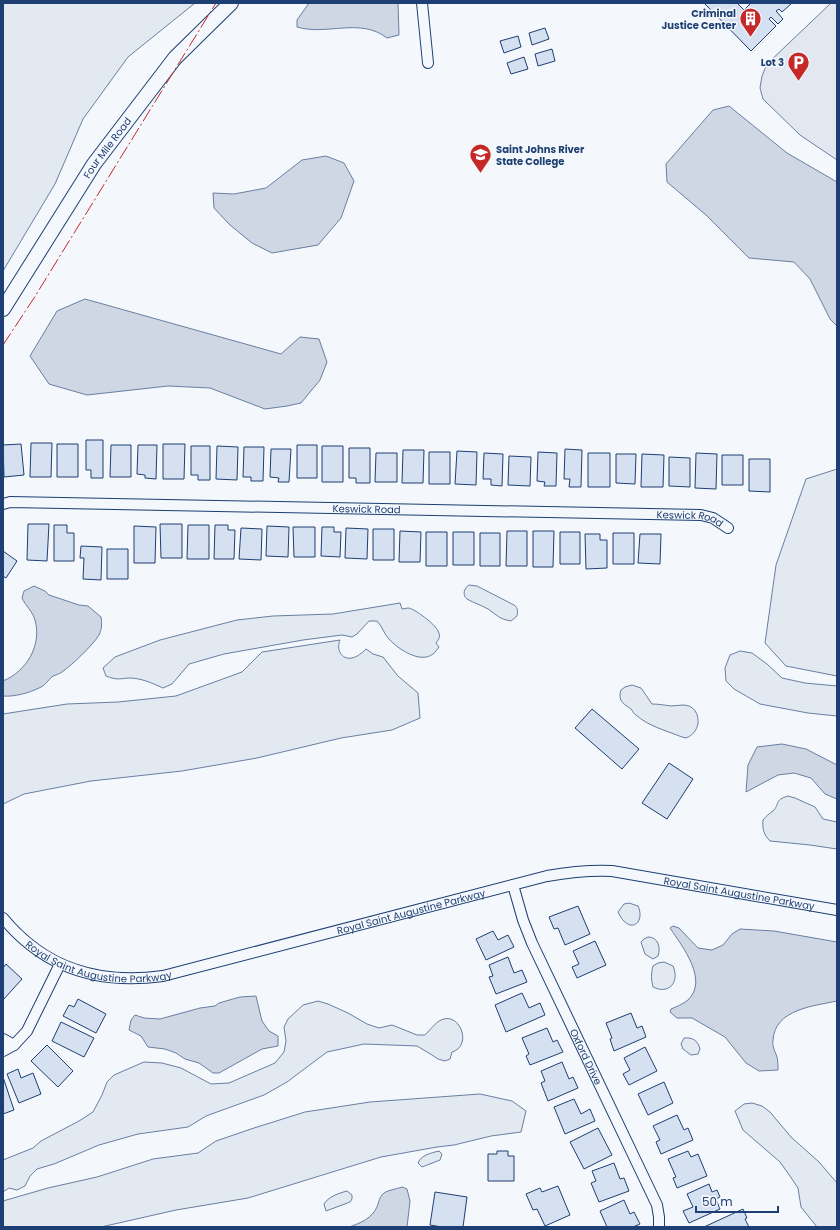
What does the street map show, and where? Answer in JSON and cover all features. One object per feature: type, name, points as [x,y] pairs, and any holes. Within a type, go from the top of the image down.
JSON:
[{"type":"main road","name":"Four Mile Road","points":[[3,309],[94,164],[175,58],[231,3]]},
{"type":"street","points":[[422,3],[428,63]]},
{"type":"street","name":"Keswick Road","points":[[3,504],[10,502],[701,515],[713,518],[728,528]]},
{"type":"street","name":"Royal Saint Augustine Parkway","points":[[3,918],[26,942],[42,954],[60,964],[103,977],[143,979],[163,976],[572,871],[612,871],[837,910]]},
{"type":"street","name":"Oxford Drive","points":[[513,885],[523,920],[532,943],[657,1206],[659,1227]]},
{"type":"street","points":[[3,1051],[14,1045],[27,1031],[60,964]]},
{"type":"street","points":[[3,1039],[14,1045]]},
{"type":"shaded area","points":[[3,3],[195,3],[128,57],[83,119],[55,184],[3,271]]},
{"type":"shaded area","points":[[309,3],[398,3],[399,35],[387,38],[377,32],[366,29],[355,28],[320,30],[297,27],[297,20]]},
{"type":"shaded area","name":"Lot 3","points":[[831,3],[837,3],[837,160],[800,135],[763,99],[760,88],[762,76],[767,64]]},
{"type":"shaded area","points":[[729,106],[787,153],[837,182],[837,326],[830,319],[810,279],[794,262],[749,258],[706,215],[667,182],[666,164],[713,110]]},
{"type":"shaded area","points":[[326,156],[344,163],[354,181],[341,218],[318,245],[272,253],[252,243],[230,225],[214,208],[213,193],[234,194],[266,188],[302,160]]},
{"type":"shaded area","points":[[85,299],[281,354],[300,337],[319,339],[327,362],[320,380],[301,403],[287,406],[265,409],[210,388],[168,386],[87,395],[49,384],[30,356],[57,311]]},
{"type":"shaded area","points":[[837,469],[837,676],[786,666],[765,643],[776,565],[806,479]]},
{"type":"shaded area","points":[[469,585],[477,586],[514,605],[518,613],[517,616],[511,621],[504,619],[467,599],[464,596],[464,592]]},
{"type":"shaded area","points":[[34,586],[45,591],[49,595],[79,605],[88,606],[101,617],[101,630],[96,639],[82,655],[62,672],[53,676],[43,686],[21,694],[3,696],[3,681],[12,677],[26,664],[34,648],[37,629],[35,620],[33,614],[22,598],[24,591]]},
{"type":"shaded area","points":[[400,603],[402,609],[408,608],[420,614],[436,628],[439,633],[439,639],[436,643],[439,647],[428,657],[416,656],[403,651],[389,639],[377,621],[369,621],[357,634],[352,637],[342,635],[303,640],[224,654],[189,664],[172,684],[163,688],[138,679],[118,679],[106,676],[103,668],[115,657],[160,640],[237,620],[273,616],[333,614]]},
{"type":"shaded area","points":[[340,640],[339,650],[342,656],[348,658],[354,657],[366,649],[373,654],[383,657],[398,676],[418,693],[420,718],[392,730],[341,738],[257,758],[182,771],[91,781],[24,794],[3,804],[3,714],[67,704],[118,702],[176,696],[242,672],[262,652]]},
{"type":"shaded area","points":[[740,651],[752,653],[782,678],[805,683],[837,686],[837,716],[808,713],[760,704],[734,689],[726,681],[725,668],[730,655]]},
{"type":"shaded area","points":[[632,685],[641,688],[652,704],[671,706],[687,705],[693,708],[698,717],[698,724],[691,736],[686,738],[658,728],[635,714],[622,702],[620,697],[621,690]]},
{"type":"shaded area","points":[[782,744],[806,749],[837,765],[837,799],[825,794],[811,778],[794,773],[778,775],[746,792],[748,765],[757,747]]},
{"type":"shaded area","points":[[788,796],[815,807],[823,819],[837,822],[837,849],[770,841],[764,832],[763,820],[775,809],[781,799]]},
{"type":"shaded area","points":[[629,903],[638,906],[640,912],[638,922],[631,925],[627,924],[622,919],[618,912],[624,904]]},
{"type":"shaded area","points":[[673,926],[679,928],[698,948],[712,950],[723,945],[732,934],[740,929],[774,931],[837,942],[837,1001],[807,1007],[788,1015],[775,1030],[773,1047],[777,1059],[778,1070],[759,1071],[746,1063],[725,1037],[692,1018],[677,1018],[670,1012],[671,1009],[688,1000],[694,992],[696,983],[695,973],[687,953],[670,928]]},
{"type":"shaded area","points":[[648,937],[654,939],[659,946],[658,956],[653,959],[645,954],[641,942]]},
{"type":"shaded area","points":[[664,962],[673,966],[675,977],[672,986],[659,989],[653,987],[652,969],[653,966],[658,963]]},
{"type":"shaded area","points":[[256,996],[262,1021],[269,1031],[278,1036],[278,1046],[262,1049],[219,1073],[213,1073],[199,1063],[185,1059],[176,1053],[165,1049],[148,1047],[141,1036],[129,1030],[131,1020],[135,1015],[144,1018],[160,1019],[200,1008],[215,1006],[219,1003],[240,997]]},
{"type":"shaded area","points":[[318,1001],[348,1013],[367,1024],[379,1028],[392,1025],[417,1035],[425,1035],[441,1020],[454,1020],[462,1030],[462,1043],[458,1049],[452,1052],[450,1059],[445,1061],[438,1059],[417,1046],[364,1044],[327,1052],[287,1082],[264,1095],[206,1116],[188,1127],[138,1134],[99,1145],[54,1164],[37,1169],[30,1176],[25,1186],[17,1190],[9,1188],[3,1192],[3,1160],[33,1148],[41,1141],[93,1112],[107,1082],[114,1075],[144,1062],[162,1063],[181,1068],[211,1084],[229,1083],[275,1063],[284,1052],[286,1041],[284,1027],[288,1019],[303,1005]]},
{"type":"shaded area","points":[[684,1038],[690,1038],[698,1044],[700,1049],[698,1054],[691,1055],[683,1049],[681,1044]]},
{"type":"shaded area","points":[[480,1094],[512,1101],[526,1111],[521,1132],[491,1136],[454,1145],[381,1157],[248,1198],[176,1210],[101,1227],[3,1227],[3,1201],[48,1188],[97,1177],[153,1159],[198,1153],[216,1141],[305,1112],[370,1102]]},
{"type":"shaded area","points":[[752,1103],[762,1106],[770,1112],[791,1137],[819,1162],[837,1183],[837,1227],[817,1227],[801,1207],[798,1188],[780,1162],[743,1130],[735,1111],[744,1104]]},
{"type":"shaded area","points":[[439,1151],[442,1154],[440,1160],[422,1167],[418,1163],[424,1156]]},
{"type":"shaded area","points":[[402,1187],[407,1189],[410,1201],[407,1227],[349,1227],[362,1222],[369,1217],[375,1211],[380,1198],[384,1193]]},
{"type":"shaded area","points":[[347,1191],[352,1195],[350,1202],[326,1211],[324,1204],[328,1199]]},
{"type":"building","name":"Criminal Justice Center","points":[[704,3],[737,3],[744,10],[751,3],[792,3],[782,12],[779,9],[776,11],[783,19],[778,24],[771,17],[769,19],[776,26],[751,51]]},
{"type":"building","points":[[545,28],[549,39],[532,45],[529,33]]},
{"type":"building","points":[[518,36],[521,47],[504,53],[500,41]]},
{"type":"building","points":[[552,49],[555,61],[538,66],[535,54]]},
{"type":"building","points":[[524,57],[528,69],[511,74],[507,63]]},
{"type":"building","points":[[86,440],[103,440],[103,478],[91,478],[91,470],[86,470]]},
{"type":"building","points":[[31,443],[52,443],[51,477],[30,477]]},
{"type":"building","points":[[21,444],[24,475],[4,477],[3,445]]},
{"type":"building","points":[[57,444],[78,444],[78,477],[57,477]]},
{"type":"building","points":[[163,444],[185,444],[184,479],[163,479]]},
{"type":"building","points":[[111,445],[131,445],[131,477],[110,477]]},
{"type":"building","points":[[138,445],[157,445],[156,479],[145,478],[145,475],[137,474]]},
{"type":"building","points":[[297,445],[317,445],[317,478],[297,478]]},
{"type":"building","points":[[191,446],[210,446],[210,480],[198,480],[198,475],[191,475]]},
{"type":"building","points":[[217,446],[238,447],[237,480],[216,479]]},
{"type":"building","points":[[322,446],[343,446],[343,482],[322,482]]},
{"type":"building","points":[[244,447],[264,447],[263,481],[251,481],[251,477],[243,477]]},
{"type":"building","points":[[349,448],[370,448],[370,483],[356,483],[356,478],[349,478]]},
{"type":"building","points":[[271,449],[291,449],[289,482],[278,482],[279,478],[270,477]]},
{"type":"building","points":[[565,449],[582,450],[581,487],[569,487],[570,479],[564,479]]},
{"type":"building","points":[[403,450],[424,450],[423,483],[402,483]]},
{"type":"building","points":[[457,451],[477,452],[476,485],[455,484]]},
{"type":"building","points":[[429,452],[450,452],[450,484],[429,484]]},
{"type":"building","points":[[538,452],[557,453],[556,486],[544,486],[545,482],[537,481]]},
{"type":"building","points":[[376,453],[397,453],[397,482],[375,482]]},
{"type":"building","points":[[484,453],[503,454],[502,486],[491,485],[491,479],[483,479]]},
{"type":"building","points":[[588,453],[610,453],[610,487],[588,487]]},
{"type":"building","points":[[696,453],[717,454],[716,489],[695,488]]},
{"type":"building","points":[[616,454],[636,454],[635,484],[616,483]]},
{"type":"building","points":[[642,454],[664,455],[663,487],[641,487]]},
{"type":"building","points":[[722,455],[743,455],[743,485],[722,485]]},
{"type":"building","points":[[509,456],[531,457],[530,486],[508,485]]},
{"type":"building","points":[[669,457],[690,458],[690,487],[669,486]]},
{"type":"building","points":[[749,459],[770,459],[770,492],[749,491]]},
{"type":"building","points":[[28,524],[49,524],[47,561],[27,560]]},
{"type":"building","points":[[160,524],[182,524],[182,558],[161,558]]},
{"type":"building","points":[[54,525],[67,525],[67,533],[74,533],[74,561],[54,561]]},
{"type":"building","points":[[188,525],[209,525],[209,559],[187,559]]},
{"type":"building","points":[[215,525],[228,525],[228,530],[235,530],[234,559],[214,559]]},
{"type":"building","points":[[134,526],[156,527],[155,563],[134,563]]},
{"type":"building","points":[[267,526],[289,527],[288,557],[266,556]]},
{"type":"building","points":[[293,527],[315,527],[315,557],[294,557]]},
{"type":"building","points":[[322,527],[334,527],[334,532],[341,532],[340,557],[321,556]]},
{"type":"building","points":[[241,528],[262,529],[261,560],[239,559]]},
{"type":"building","points":[[346,528],[368,529],[367,559],[345,558]]},
{"type":"building","points":[[373,529],[394,529],[394,560],[373,560]]},
{"type":"building","points":[[400,531],[421,532],[420,562],[399,562]]},
{"type":"building","points":[[507,531],[527,531],[527,566],[506,566]]},
{"type":"building","points":[[533,531],[554,531],[553,567],[533,567]]},
{"type":"building","points":[[426,532],[447,532],[447,566],[426,566]]},
{"type":"building","points":[[453,532],[474,532],[474,565],[453,565]]},
{"type":"building","points":[[560,532],[580,532],[580,564],[560,564]]},
{"type":"building","points":[[480,533],[500,533],[500,566],[480,566]]},
{"type":"building","points":[[613,533],[634,533],[634,564],[613,564]]},
{"type":"building","points":[[585,534],[600,534],[600,540],[607,540],[607,568],[586,569]]},
{"type":"building","points":[[640,534],[661,534],[660,564],[638,563]]},
{"type":"building","points":[[81,546],[102,547],[101,580],[83,579],[84,558],[80,558]]},
{"type":"building","points":[[107,549],[128,549],[128,579],[107,579]]},
{"type":"building","points":[[3,551],[17,561],[6,578],[3,576]]},
{"type":"building","points":[[592,709],[639,749],[622,769],[575,728]]},
{"type":"building","points":[[669,763],[693,779],[667,819],[642,803]]},
{"type":"building","points":[[578,906],[590,934],[565,945],[558,928],[554,929],[549,917]]},
{"type":"building","points":[[493,931],[498,940],[508,935],[514,947],[486,960],[476,939]]},
{"type":"building","points":[[595,941],[606,965],[577,978],[572,967],[579,964],[573,951]]},
{"type":"building","points":[[508,957],[514,973],[522,970],[527,982],[496,994],[489,977],[493,976],[489,965]]},
{"type":"building","points":[[6,964],[22,979],[3,1000],[3,968]]},
{"type":"building","points":[[522,993],[529,1008],[540,1003],[545,1015],[506,1032],[495,1005]]},
{"type":"building","points":[[78,999],[106,1014],[96,1033],[63,1016],[69,1005],[74,1007]]},
{"type":"building","points":[[631,1013],[637,1028],[642,1026],[646,1037],[614,1051],[610,1039],[612,1038],[606,1023]]},
{"type":"building","points":[[61,1022],[94,1038],[84,1057],[52,1041]]},
{"type":"building","points":[[547,1028],[553,1042],[557,1040],[563,1052],[530,1065],[526,1056],[529,1054],[522,1038]]},
{"type":"building","points":[[47,1045],[73,1071],[58,1087],[31,1061]]},
{"type":"building","points":[[645,1047],[657,1071],[629,1085],[623,1074],[630,1070],[624,1058]]},
{"type":"building","points":[[562,1062],[569,1079],[573,1077],[578,1088],[548,1101],[541,1083],[545,1081],[541,1071]]},
{"type":"building","points":[[18,1069],[21,1078],[33,1073],[41,1094],[19,1103],[7,1074]]},
{"type":"building","points":[[3,1077],[14,1110],[3,1114]]},
{"type":"building","points":[[664,1082],[673,1103],[648,1115],[638,1094]]},
{"type":"building","points":[[574,1099],[581,1114],[590,1109],[595,1121],[565,1134],[554,1107]]},
{"type":"building","points":[[677,1115],[684,1130],[688,1128],[693,1140],[661,1154],[656,1142],[660,1140],[653,1126]]},
{"type":"building","points":[[598,1128],[612,1155],[584,1169],[570,1142]]},
{"type":"building","points":[[497,1151],[508,1151],[508,1156],[514,1156],[514,1181],[488,1181],[488,1154],[497,1154]]},
{"type":"building","points":[[688,1151],[691,1157],[698,1154],[707,1176],[677,1188],[673,1178],[676,1177],[668,1159]]},
{"type":"building","points":[[614,1163],[620,1179],[624,1178],[629,1191],[599,1202],[591,1183],[596,1181],[592,1171]]},
{"type":"building","points":[[709,1184],[712,1192],[717,1190],[720,1197],[716,1199],[720,1209],[689,1223],[683,1211],[693,1207],[687,1194]]},
{"type":"building","points":[[558,1186],[570,1215],[545,1226],[537,1209],[533,1210],[526,1194],[540,1188],[542,1192]]},
{"type":"building","points":[[435,1192],[467,1197],[463,1227],[442,1227],[430,1225]]},
{"type":"building","points":[[624,1200],[630,1214],[634,1212],[640,1224],[633,1227],[607,1227],[600,1211]]},
{"type":"building","points":[[743,1209],[747,1218],[745,1219],[749,1227],[704,1227]]},
{"type":"power","points":[[3,345],[34,298],[216,3]]},
{"type":"place","name":"Criminal Justice Center","points":[[751,38]]},
{"type":"place","name":"Lot 3","points":[[799,82]]},
{"type":"place","name":"Saint Johns River State College","points":[[480,174]]}]
